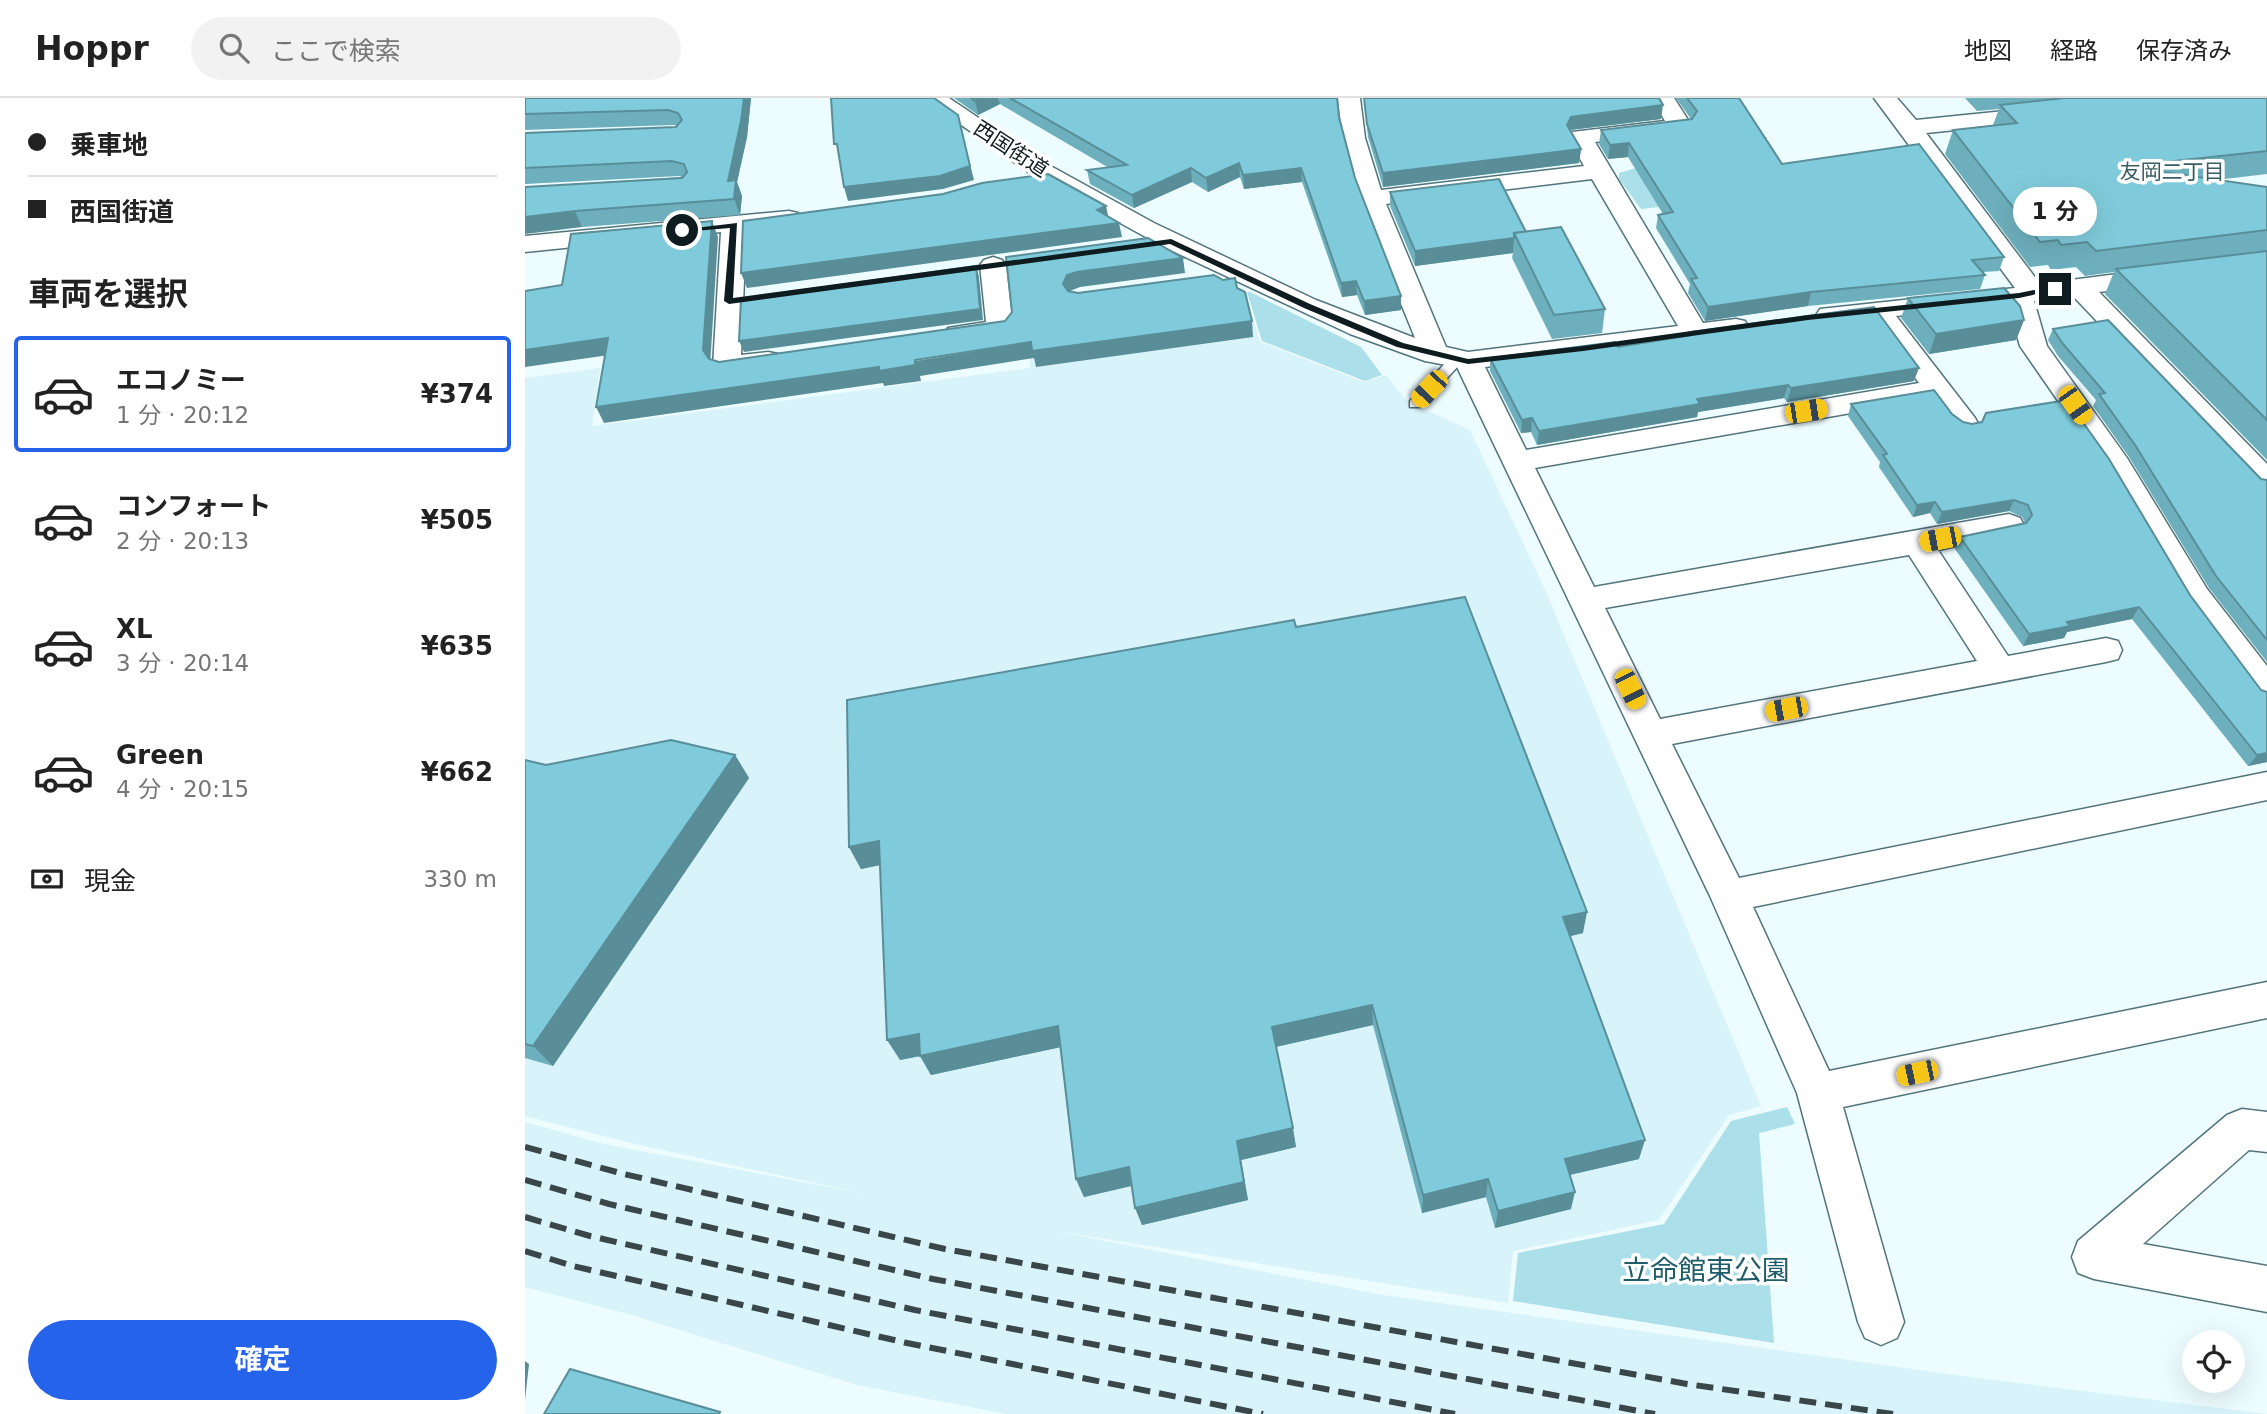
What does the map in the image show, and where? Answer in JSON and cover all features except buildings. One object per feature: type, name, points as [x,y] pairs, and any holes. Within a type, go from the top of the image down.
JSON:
[{"type":"street","name":"西国街道","points":[[934,98],[1039,169],[1171,241],[1307,306],[1400,345],[1453,359],[1758,324]]},
{"type":"street","points":[[1663,98],[1680,126],[1580,136],[1696,333]]},
{"type":"street","points":[[1885,98],[1910,128],[2026,293],[2034,346],[2117,465],[2196,597],[2267,691]]},
{"type":"street","points":[[1354,103],[1353,138],[1372,198],[1453,359],[1517,461],[1729,896],[1818,1093],[1881,1322]]},
{"type":"street","points":[[1910,128],[2071,111]]},
{"type":"street","points":[[1013,177],[1039,169]]},
{"type":"street","points":[[1372,198],[1599,171]]},
{"type":"street","points":[[525,244],[814,215]]},
{"type":"street","points":[[734,225],[742,300],[727,366],[795,356]]},
{"type":"street","points":[[1130,247],[1171,241]]},
{"type":"street","points":[[932,337],[1000,328],[980,267],[1020,261]]},
{"type":"street","points":[[1197,283],[1237,273]]},
{"type":"street","points":[[1808,317],[2186,273]]},
{"type":"street","points":[[2078,286],[2267,482]]},
{"type":"street","points":[[1878,310],[1965,425]]},
{"type":"street","points":[[1517,461],[1938,389]]},
{"type":"street","points":[[1585,600],[2009,525]]},
{"type":"street","points":[[1917,543],[2000,670]]},
{"type":"street","points":[[1651,734],[2106,650]]},
{"type":"street","points":[[1729,896],[2267,786]]},
{"type":"street","points":[[2267,976],[2262,985],[2267,993]]},
{"type":"street","points":[[1818,1093],[2267,1000]]},
{"type":"street","points":[[2267,1132],[2242,1129],[2094,1257],[2267,1289]]},
{"type":"lane","points":[[1415,404],[1453,359]]},
{"type":"shaded area","points":[[1253,318],[1260,342],[1364,382],[1386,375],[1408,402],[1470,430],[1546,592],[1761,1106],[1729,1115],[1659,1220],[1513,1251],[1508,1303],[1055,1231],[1383,1295],[1970,1377],[2267,1414],[1006,1414],[857,1385],[628,1314],[525,1287],[525,1122],[604,1144],[871,1195],[635,1144],[525,1116],[525,378],[600,368],[592,426],[1030,368],[1029,347]]},
{"type":"green space","points":[[1650,164],[1676,205],[1641,209],[1619,179],[1619,173]]},
{"type":"green space","points":[[1247,292],[1361,347],[1382,375],[1365,381],[1262,341]]},
{"type":"green space","name":"立命館東公園","points":[[1787,1107],[1795,1124],[1759,1133],[1774,1343],[1513,1301],[1518,1253],[1664,1224],[1731,1121]]},
{"type":"railway","points":[[525,1147],[624,1174],[945,1249],[1687,1384],[1893,1414]]},
{"type":"railway","points":[[525,1180],[609,1204],[933,1279],[1655,1414]]},
{"type":"railway","points":[[525,1217],[590,1236],[915,1310],[1455,1414]]},
{"type":"railway","points":[[525,1251],[573,1266],[907,1343],[1263,1414]]},
{"type":"district","name":"友岡二丁目","points":[[2172,172]]},
{"type":"route","points":[[682,230],[734,225],[729,301],[1171,241],[1307,306],[1400,345],[1468,361],[1583,349],[1808,317],[2055,289]]}]
